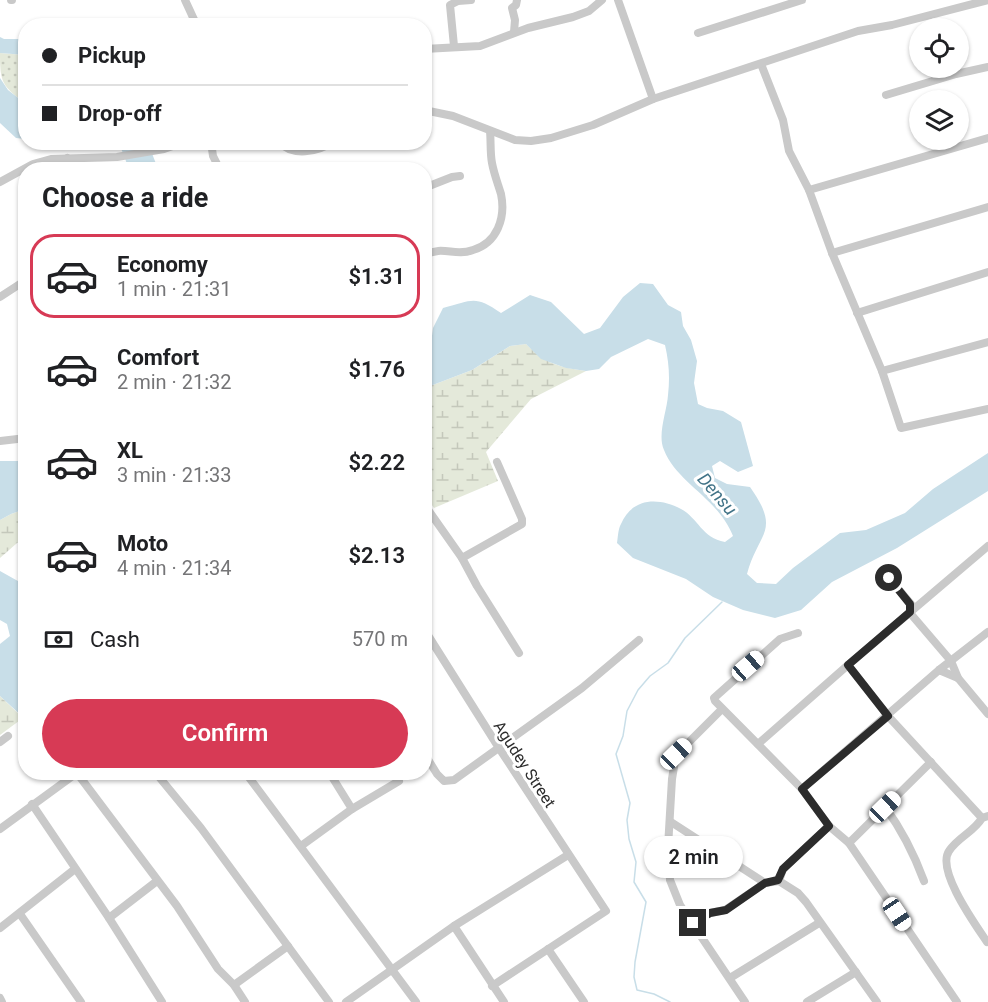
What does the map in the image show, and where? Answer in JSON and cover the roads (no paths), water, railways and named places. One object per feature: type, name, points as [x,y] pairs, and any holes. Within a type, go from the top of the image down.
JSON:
[{"type":"street","points":[[185,0],[193,18]]},
{"type":"street","points":[[454,46],[450,5],[458,1],[471,0]]},
{"type":"street","points":[[514,32],[515,20],[512,8],[516,5],[517,0]]},
{"type":"street","points":[[432,48],[480,46],[514,32],[573,17],[588,11],[602,0]]},
{"type":"street","points":[[618,0],[653,99]]},
{"type":"street","points":[[699,33],[802,0]]},
{"type":"street","points":[[432,112],[453,116],[515,140],[531,141],[550,138],[593,125],[653,99],[858,31],[892,25],[988,0]]},
{"type":"street","points":[[761,64],[783,120],[789,151],[809,190],[832,253],[882,371],[901,428],[988,409]]},
{"type":"street","points":[[886,95],[988,67]]},
{"type":"street","points":[[432,251],[442,249],[458,253],[470,251],[489,243],[496,234],[501,220],[501,196],[491,162],[490,131]]},
{"type":"street","points":[[809,190],[988,138]]},
{"type":"street","points":[[40,162],[51,159],[117,157],[153,150]]},
{"type":"street","points":[[287,150],[308,150]]},
{"type":"street","points":[[67,158],[69,162]]},
{"type":"street","points":[[0,182],[18,172]]},
{"type":"street","points":[[432,185],[460,176]]},
{"type":"street","points":[[832,253],[988,207]]},
{"type":"street","points":[[857,313],[988,272]]},
{"type":"street","points":[[0,297],[18,285]]},
{"type":"street","points":[[882,371],[988,342]]},
{"type":"street","points":[[0,441],[18,439]]},
{"type":"street","points":[[462,558],[522,524],[522,519],[497,462]]},
{"type":"street","points":[[432,515],[462,558],[519,653]]},
{"type":"street","points":[[758,744],[988,546]]},
{"type":"street","points":[[889,578],[910,604],[910,612],[951,661],[958,678],[988,714]]},
{"type":"street","points":[[802,789],[939,670],[988,632]]},
{"type":"street","points":[[798,633],[780,639],[714,698],[722,709],[802,789],[829,826],[849,843],[957,1002]]},
{"type":"street","points":[[432,766],[444,781],[454,780],[582,688],[639,640]]},
{"type":"street","name":"Agudey Street","points":[[432,642],[606,911],[548,949]]},
{"type":"street","points":[[848,665],[888,716],[968,805],[985,817],[951,848],[947,853],[946,861],[950,881],[963,901],[965,910],[987,942]]},
{"type":"street","points":[[939,670],[958,678]]},
{"type":"street","points":[[722,709],[676,754],[672,779],[668,847],[670,880],[680,905],[745,1002]]},
{"type":"street","points":[[0,742],[8,736]]},
{"type":"street","points":[[849,843],[931,762]]},
{"type":"street","points":[[0,829],[67,780]]},
{"type":"street","points":[[82,780],[177,906],[218,969],[234,985],[245,1002]]},
{"type":"street","points":[[162,780],[201,828],[329,1002]]},
{"type":"street","points":[[251,780],[416,1002]]},
{"type":"street","points":[[334,780],[352,809]]},
{"type":"street","points":[[301,846],[352,809],[399,781]]},
{"type":"street","points":[[32,804],[162,1002]]},
{"type":"street","points":[[885,807],[899,826],[913,852],[924,880]]},
{"type":"street","points":[[671,822],[765,883]]},
{"type":"street","points":[[778,880],[783,869],[829,826]]},
{"type":"street","points":[[346,1002],[454,926],[568,855]]},
{"type":"street","points":[[0,928],[75,869]]},
{"type":"street","points":[[693,923],[710,913],[726,910],[765,883],[778,880],[798,893],[877,1002]]},
{"type":"street","points":[[109,918],[157,881]]},
{"type":"street","points":[[20,914],[81,1002]]},
{"type":"street","points":[[730,978],[819,923]]},
{"type":"street","points":[[454,926],[504,1002]]},
{"type":"street","points":[[234,985],[288,946]]},
{"type":"street","points":[[492,986],[548,949],[584,1002]]},
{"type":"street","points":[[807,1002],[856,972]]},
{"type":"street","points":[[0,998],[2,1002]]},
{"type":"water","points":[[0,37],[18,39],[18,54],[0,53]]},
{"type":"water","points":[[0,78],[8,90],[18,98],[18,138],[0,123]]},
{"type":"water","points":[[122,150],[151,150],[155,162],[126,162]]},
{"type":"water","name":"Densu","points":[[640,283],[653,284],[668,305],[681,312],[683,326],[691,340],[697,361],[694,383],[698,404],[723,411],[741,422],[753,466],[738,472],[720,461],[712,466],[715,478],[727,484],[750,487],[765,514],[765,532],[747,574],[757,583],[776,584],[793,568],[840,533],[866,530],[905,513],[933,489],[988,453],[988,491],[897,548],[832,582],[801,610],[775,618],[743,610],[713,597],[686,579],[633,558],[617,543],[619,528],[632,509],[646,502],[663,503],[681,509],[717,540],[725,542],[733,536],[718,511],[678,472],[664,450],[662,430],[669,382],[665,345],[648,339],[611,357],[599,369],[586,371],[566,368],[541,359],[526,344],[510,346],[472,370],[432,385],[433,328],[443,308],[479,301],[501,313],[530,295],[551,302],[584,334],[600,328],[623,297]]},
{"type":"water","points":[[0,461],[18,461],[18,512],[0,520]]},
{"type":"water","points":[[0,571],[18,581],[18,713],[0,696],[0,644],[10,636],[7,624],[0,620]]},
{"type":"waterway","points":[[670,1002],[654,994],[637,990],[634,977],[646,902],[634,882],[636,862],[629,839],[627,820],[630,803],[616,754],[623,736],[627,711],[638,690],[650,676],[668,663],[685,638],[722,602]]}]
